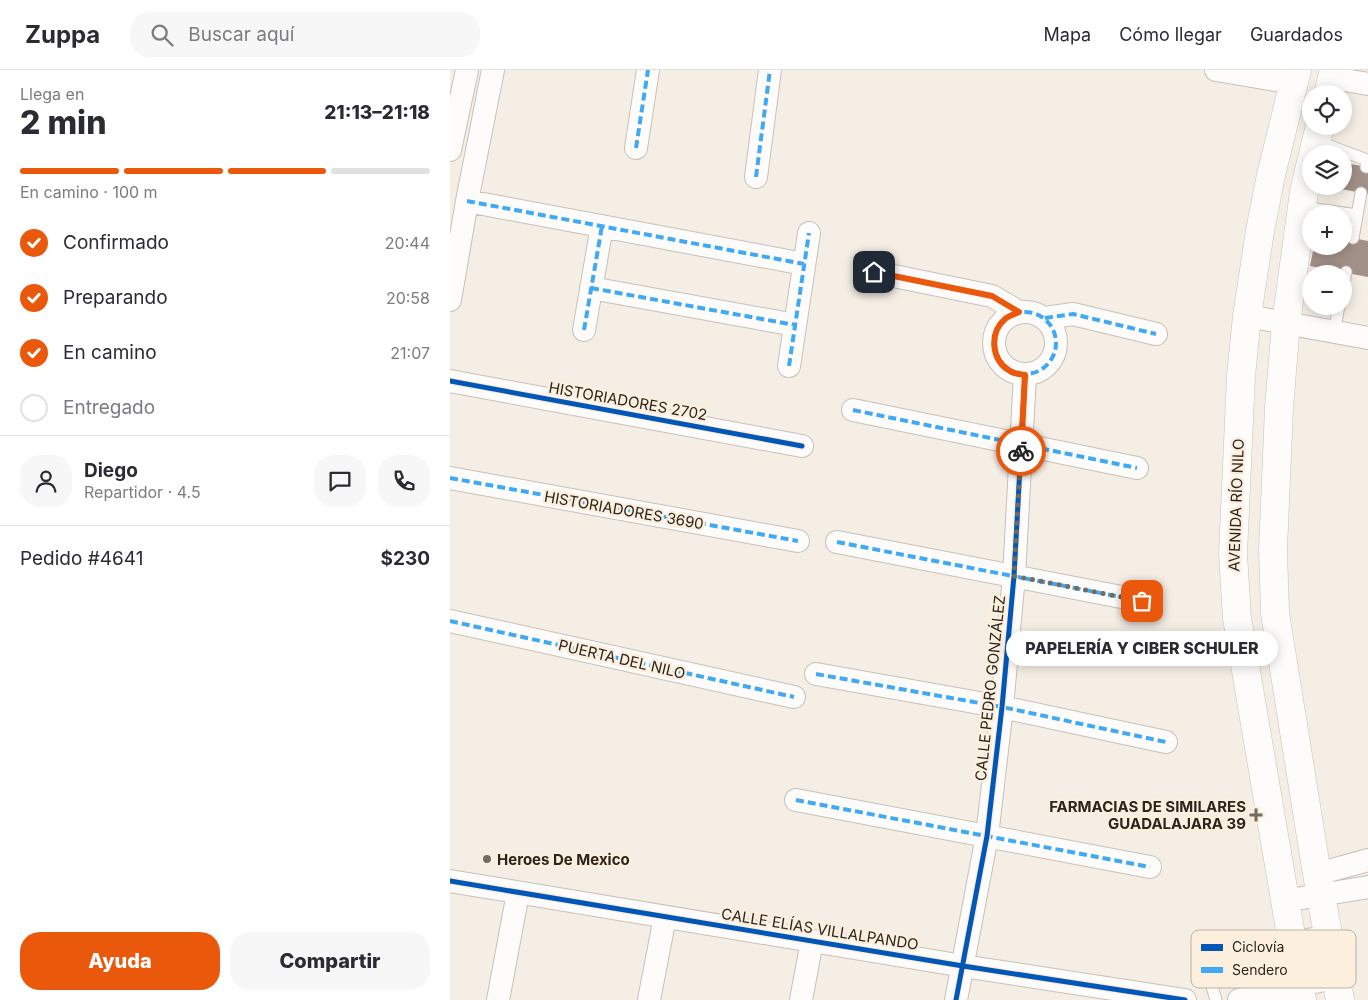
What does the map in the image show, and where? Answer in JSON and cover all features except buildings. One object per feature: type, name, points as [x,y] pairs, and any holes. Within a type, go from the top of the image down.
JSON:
[{"type":"main road","name":"AVENIDA RÍO NILO","points":[[1290,930],[1237,618],[1232,554],[1247,316],[1269,184],[1295,76]]},
{"type":"main road","points":[[1302,207],[1286,323],[1279,408],[1273,550],[1275,613],[1328,930]]},
{"type":"street","points":[[450,150],[452,127],[467,70]]},
{"type":"street","points":[[450,300],[493,70]]},
{"type":"street","points":[[636,148],[648,70]]},
{"type":"street","points":[[756,177],[770,70]]},
{"type":"street","points":[[1216,70],[1295,76]]},
{"type":"street","points":[[1331,81],[1368,84]]},
{"type":"street","points":[[452,127],[480,133]]},
{"type":"street","points":[[467,201],[804,264]]},
{"type":"street","points":[[584,330],[602,226]]},
{"type":"street","points":[[789,366],[808,233]]},
{"type":"street","points":[[874,272],[992,296],[1019,312]]},
{"type":"street","points":[[591,288],[795,325]]},
{"type":"street","points":[[1019,312],[1033,312],[1045,318],[1055,331],[1057,346],[1052,361],[1040,372],[1025,375],[1010,371],[999,361],[994,346],[996,331],[1005,319],[1019,312]]},
{"type":"street","points":[[1045,318],[1072,314],[1156,334]]},
{"type":"street","points":[[1247,316],[1368,338]]},
{"type":"street","name":"CALLE PEDRO GONZÁLEZ","points":[[956,1000],[987,836],[1002,707],[1014,576],[1025,375]]},
{"type":"street","name":"HISTORIADORES 2702","points":[[450,381],[802,446]]},
{"type":"street","points":[[853,410],[1137,468]]},
{"type":"street","name":"HISTORIADORES 3690","points":[[450,478],[798,541]]},
{"type":"street","points":[[837,542],[1142,601]]},
{"type":"street","name":"PUERTA DEL NILO","points":[[450,620],[794,697]]},
{"type":"street","points":[[816,674],[1002,707],[1166,742]]},
{"type":"street","points":[[796,800],[1150,867]]},
{"type":"street","points":[[1284,901],[1368,860]]},
{"type":"street","name":"CALLE ELÍAS VILLALPANDO","points":[[450,881],[963,966],[1185,1000]]},
{"type":"street","points":[[1319,885],[1368,887]]},
{"type":"street","points":[[498,1000],[518,892]]},
{"type":"street","points":[[649,1000],[665,916]]},
{"type":"street","points":[[801,1000],[812,940]]},
{"type":"street","points":[[1239,1000],[1338,989]]},
{"type":"lane","points":[[1352,156],[1366,160],[1366,167]]},
{"type":"lane","points":[[1353,238],[1362,193]]},
{"type":"lane","points":[[1352,214],[1357,215]]},
{"type":"lane","points":[[1334,332],[1337,315]]},
{"type":"marked path","points":[[636,148],[648,70]]},
{"type":"marked path","points":[[756,177],[770,70]]},
{"type":"marked path","points":[[467,201],[804,264]]},
{"type":"marked path","points":[[584,330],[602,226]]},
{"type":"marked path","points":[[789,366],[809,233]]},
{"type":"marked path","points":[[874,272],[992,296],[1019,312]]},
{"type":"marked path","points":[[591,288],[795,325]]},
{"type":"marked path","points":[[1019,312],[1031,312],[1047,321],[1054,331],[1056,343],[1054,355],[1047,365],[1031,374],[1019,374],[1008,369],[999,360],[994,349],[994,337],[999,326],[1008,317],[1019,312]]},
{"type":"marked path","points":[[1045,318],[1073,314],[1156,334]]},
{"type":"marked path","points":[[853,410],[1137,468]]},
{"type":"marked path","points":[[450,478],[798,541]]},
{"type":"marked path","points":[[837,542],[1142,601]]},
{"type":"marked path","points":[[450,621],[794,697]]},
{"type":"marked path","points":[[816,674],[1002,707],[1166,742]]},
{"type":"marked path","points":[[796,800],[1150,867]]},
{"type":"cycle path","points":[[956,1000],[987,836],[1002,707],[1014,576],[1025,375]]},
{"type":"cycle path","points":[[450,381],[802,446]]},
{"type":"cycle path","points":[[450,881],[963,966],[1185,1000]]},
{"type":"way so far","points":[[1021,451],[1014,576],[1142,601]]},
{"type":"place","name":"PAPELERÍA Y CIBER SCHULER","points":[[1142,601]]},
{"type":"place","name":"FARMACIAS DE SIMILARES GUADALAJARA 39","points":[[1256,815]]},
{"type":"place","name":"Heroes De Mexico","points":[[487,859]]},
{"type":"route","points":[[874,272],[992,296],[1019,312],[1005,319],[996,331],[994,346],[999,361],[1010,371],[1025,375],[1021,451]]}]
